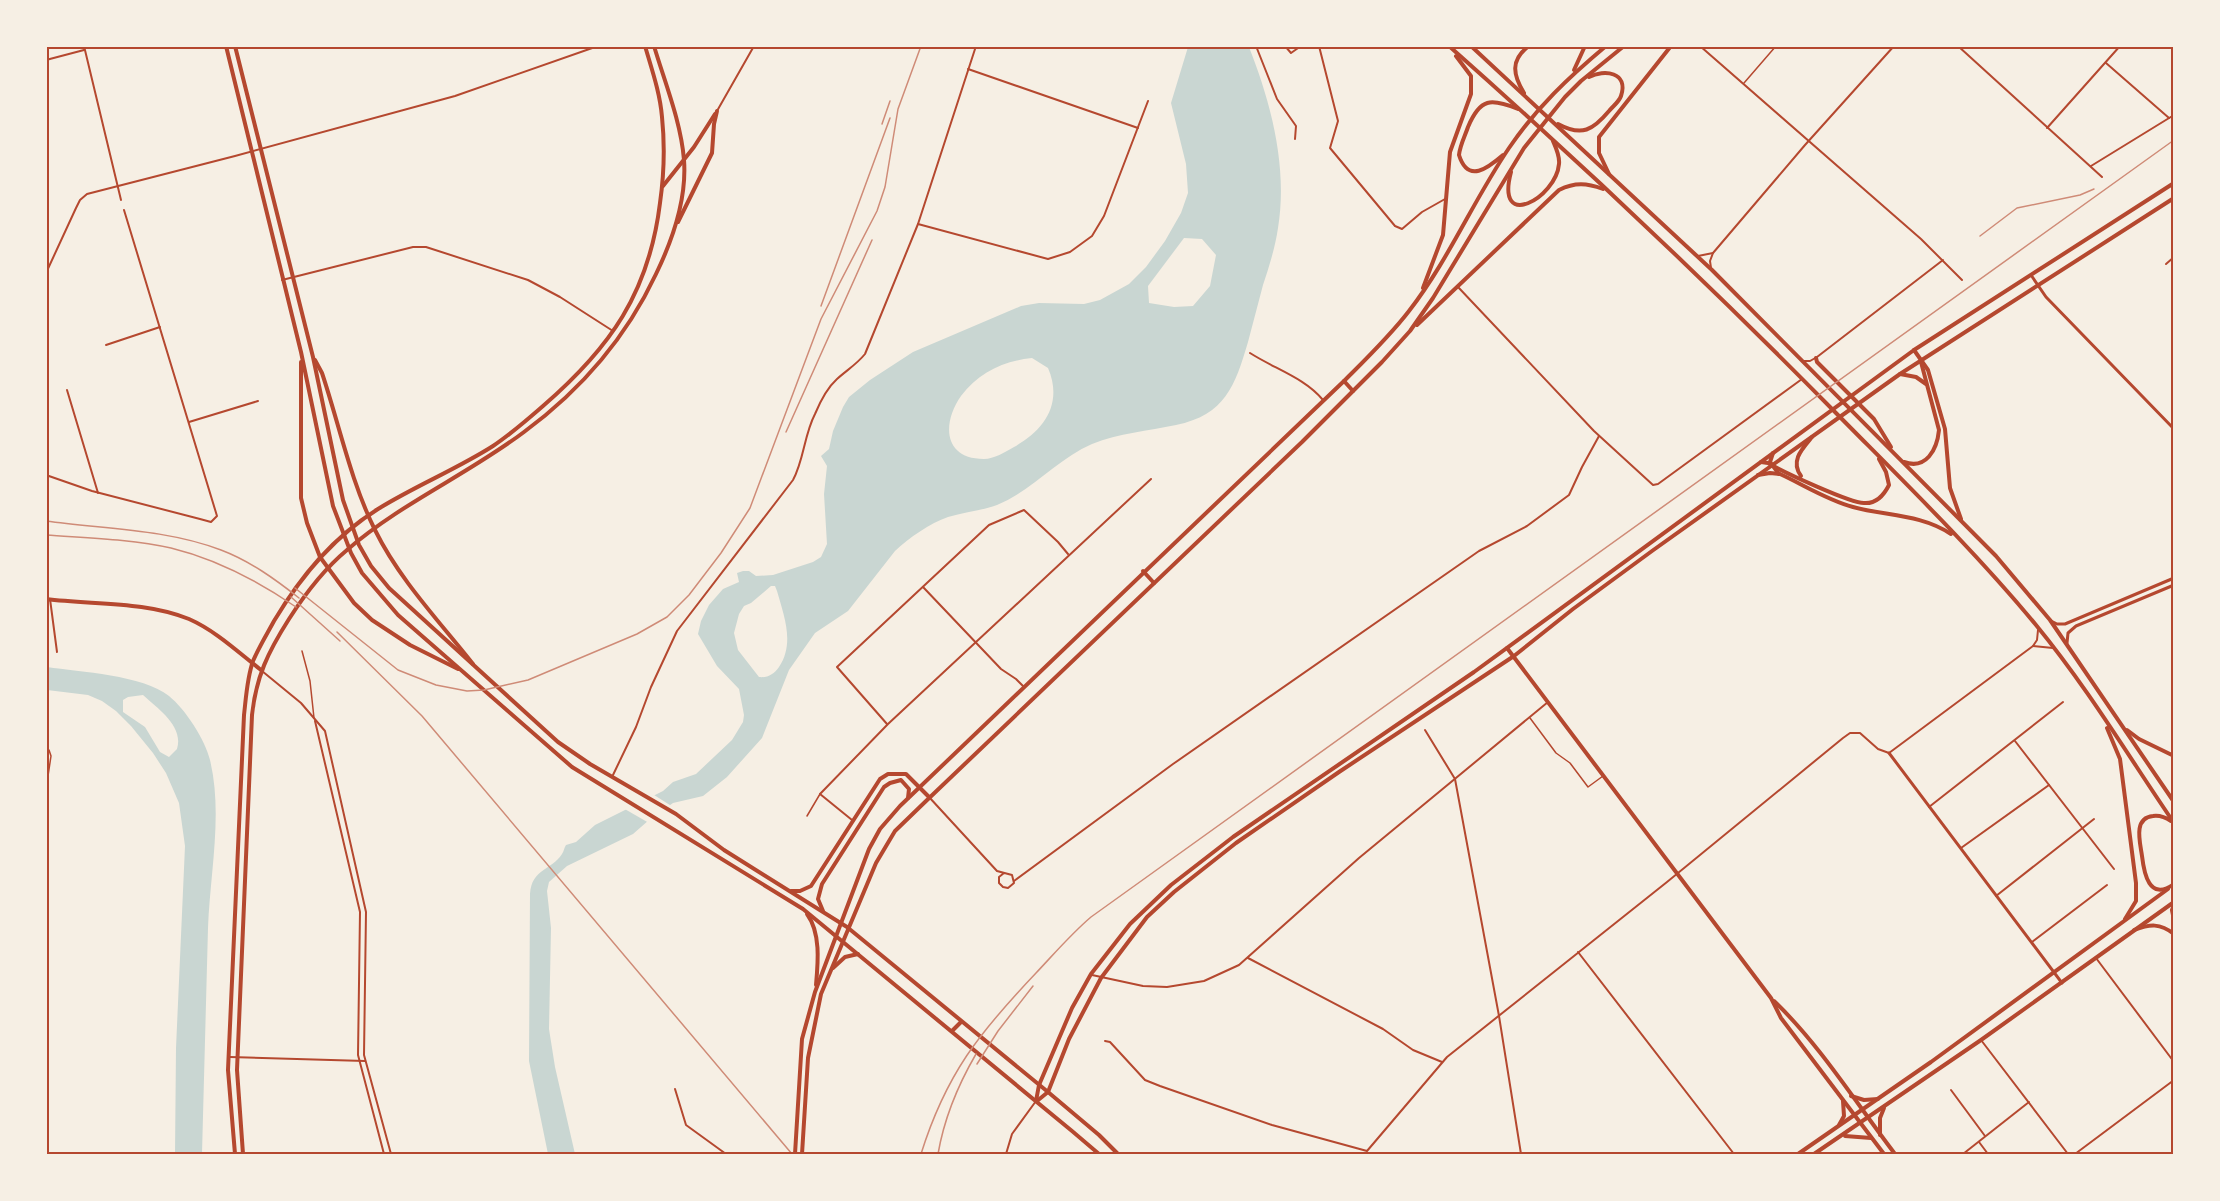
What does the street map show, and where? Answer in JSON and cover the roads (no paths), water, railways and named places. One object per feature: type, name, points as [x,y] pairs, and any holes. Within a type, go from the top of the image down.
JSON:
[{"type":"main road","points":[[226,46],[301,352],[333,506],[351,553],[362,573],[398,615],[572,766],[803,909],[1099,1155]]},
{"type":"main road","points":[[235,46],[313,357],[343,500],[359,545],[371,566],[405,605],[558,742],[676,814],[724,850],[847,927],[1048,1092],[1099,1135],[1118,1155]]},
{"type":"main road","points":[[235,1155],[229,1057],[244,715],[252,664],[282,608],[320,556],[341,536],[368,515],[470,459],[497,443],[522,424],[569,383],[626,312],[643,278],[657,225],[662,186],[662,117],[645,46]]},
{"type":"main road","points":[[654,46],[681,140],[684,160],[684,190],[675,228]]},
{"type":"main road","points":[[1417,299],[1433,265],[1443,235],[1450,152],[1471,94],[1472,82],[1467,69],[1448,46]]},
{"type":"main road","points":[[1448,46],[1550,137],[1702,280],[1876,453],[2001,584],[2054,648],[2174,823]]},
{"type":"main road","points":[[1471,46],[1610,178],[1698,256],[2003,563],[2050,620],[2174,801]]},
{"type":"main road","points":[[1478,46],[1503,46]]},
{"type":"main road","points":[[1528,98],[1514,71],[1519,56],[1529,46]]},
{"type":"main road","points":[[1572,74],[1585,46]]},
{"type":"main road","points":[[795,1155],[802,1039],[815,992],[868,849],[886,821],[907,798],[1344,381],[1389,335],[1434,274],[1515,139],[1556,89],[1606,46]]},
{"type":"main road","points":[[1410,331],[1447,276],[1524,148],[1581,81],[1624,46]]},
{"type":"main road","points":[[1610,178],[1599,153],[1599,137],[1671,46]]},
{"type":"main road","points":[[1552,121],[1574,131],[1586,130],[1601,120],[1621,97],[1621,83],[1610,73],[1597,73],[1581,81]]},
{"type":"main road","points":[[1508,150],[1489,167],[1478,171],[1464,166],[1460,155],[1472,118],[1480,106],[1498,101],[1520,110]]},
{"type":"main road","points":[[662,186],[684,160],[717,111]]},
{"type":"main road","points":[[243,1155],[238,1057],[240,982],[252,716],[255,690],[261,670],[295,610],[328,568],[346,550],[374,528],[504,447],[585,380],[621,337],[652,282],[675,228],[712,153],[717,111]]},
{"type":"main road","points":[[1513,165],[1508,184],[1508,196],[1514,203],[1528,204],[1544,191],[1558,170],[1558,156],[1550,137]]},
{"type":"main road","points":[[1036,1101],[1039,1085],[1072,1008],[1091,974],[1130,924],[1171,885],[1233,837],[1507,648],[1914,350],[2174,183]]},
{"type":"main road","points":[[802,1155],[810,1040],[821,994],[847,927],[876,862],[890,838],[930,797],[1294,451],[1456,285],[1559,190],[1589,184],[1606,190]]},
{"type":"main road","points":[[1036,1101],[1048,1092],[1069,1039],[1101,978],[1147,917],[1236,843],[1339,772],[1473,685],[1573,609],[1900,374],[2174,198]]},
{"type":"main road","points":[[643,278],[652,282]]},
{"type":"main road","points":[[613,331],[621,337]]},
{"type":"main road","points":[[1914,350],[1928,370],[1945,429],[1950,488],[1962,522]]},
{"type":"main road","points":[[301,352],[301,498],[307,523],[320,556],[354,603],[372,620],[410,645],[464,672]]},
{"type":"main road","points":[[313,357],[322,373],[374,528],[411,586],[481,673]]},
{"type":"main road","points":[[1816,358],[1817,362],[1874,419],[1894,453]]},
{"type":"main road","points":[[1900,460],[1908,464],[1922,463],[1929,457],[1937,443],[1939,430],[1921,361]]},
{"type":"main road","points":[[1900,374],[1916,377],[1926,384]]},
{"type":"main road","points":[[1344,381],[1353,391]]},
{"type":"main road","points":[[1803,479],[1797,472],[1796,461],[1812,437]]},
{"type":"main road","points":[[1773,453],[1770,460],[1779,474]]},
{"type":"main road","points":[[1761,462],[1860,503],[1871,503],[1882,496],[1888,485],[1886,472],[1876,453]]},
{"type":"main road","points":[[470,459],[474,466]]},
{"type":"main road","points":[[1758,475],[1779,474],[1851,506],[1912,517],[1933,524],[1959,540]]},
{"type":"main road","points":[[1143,571],[1154,583]]},
{"type":"main road","points":[[48,599],[140,607],[188,619],[224,640],[261,670]]},
{"type":"main road","points":[[1507,648],[1771,998],[1787,1013],[1894,1155]]},
{"type":"main road","points":[[2102,717],[2120,759],[2136,883],[2136,902],[2125,919]]},
{"type":"main road","points":[[2124,728],[2139,739],[2174,756]]},
{"type":"main road","points":[[791,891],[800,891],[811,886],[880,779],[888,774],[906,774],[930,797]]},
{"type":"main road","points":[[823,912],[818,899],[822,884],[884,787],[901,780],[909,789],[907,798]]},
{"type":"main road","points":[[2174,791],[2174,801]]},
{"type":"main road","points":[[2168,889],[2155,889],[2147,881],[2139,834],[2141,823],[2147,817],[2162,816],[2174,823]]},
{"type":"main road","points":[[1798,1155],[1879,1099],[2174,884]]},
{"type":"main road","points":[[2174,903],[2172,910],[2174,920]]},
{"type":"main road","points":[[1815,1155],[1982,1040],[2174,903]]},
{"type":"main road","points":[[803,909],[815,931],[817,965],[815,992]]},
{"type":"main road","points":[[2134,930],[2156,925],[2174,934]]},
{"type":"main road","points":[[830,971],[845,957],[858,954]]},
{"type":"main road","points":[[1771,998],[1781,1018],[1884,1155]]},
{"type":"main road","points":[[952,1031],[961,1022]]},
{"type":"main road","points":[[1851,1096],[1864,1100],[1879,1099]]},
{"type":"main road","points":[[1838,1127],[1844,1116],[1843,1100]]},
{"type":"main road","points":[[1880,1136],[1880,1118],[1885,1107]]},
{"type":"main road","points":[[1843,1136],[1871,1138]]},
{"type":"street","points":[[46,273],[80,200],[87,194],[455,96],[598,46]]},
{"type":"street","points":[[717,111],[753,46]]},
{"type":"street","points":[[612,776],[636,727],[676,631],[793,480],[801,463],[812,421],[822,399],[838,379],[859,362],[877,328],[918,224],[976,46]]},
{"type":"street","points":[[1256,46],[1277,99],[1296,126],[1294,139]]},
{"type":"street","points":[[1285,46],[1291,53],[1301,46]]},
{"type":"street","points":[[1319,46],[1338,121],[1330,148],[1364,190],[1395,226],[1402,229],[1422,212],[1445,199]]},
{"type":"street","points":[[1700,46],[1810,140],[1943,260],[1962,280]]},
{"type":"street","points":[[1712,270],[1710,261],[1713,253],[1894,46]]},
{"type":"street","points":[[1958,46],[2102,177]]},
{"type":"street","points":[[2047,128],[2120,46]]},
{"type":"street","points":[[46,60],[85,48],[122,200]]},
{"type":"street","points":[[2106,63],[2169,118]]},
{"type":"street","points":[[968,69],[1138,128]]},
{"type":"street","points":[[918,224],[1048,260],[1070,252],[1092,236],[1104,216],[1148,101]]},
{"type":"street","points":[[2091,166],[2174,115]]},
{"type":"street","points":[[46,475],[98,493],[211,522],[216,519],[216,511],[124,210]]},
{"type":"street","points":[[282,280],[419,246],[435,249],[528,280],[560,297],[613,331]]},
{"type":"street","points":[[1698,256],[1713,253]]},
{"type":"street","points":[[2166,264],[2174,257]]},
{"type":"street","points":[[1803,361],[1816,358],[1943,260]]},
{"type":"street","points":[[2031,274],[2055,306],[2174,429]]},
{"type":"street","points":[[1456,285],[1599,436],[1620,453],[1648,483],[1658,484],[1802,379]]},
{"type":"street","points":[[106,345],[160,327]]},
{"type":"street","points":[[1250,353],[1307,384],[1323,400]]},
{"type":"street","points":[[67,390],[98,493]]},
{"type":"street","points":[[189,422],[258,401]]},
{"type":"street","points":[[930,797],[997,871],[1000,885],[1005,888],[1012,886],[1019,877],[1173,764],[1479,551],[1520,530],[1567,497],[1599,436]]},
{"type":"street","points":[[852,821],[820,794],[888,724],[974,642],[1151,479]]},
{"type":"street","points":[[888,724],[837,667],[989,525],[1021,510],[1027,512],[1068,554]]},
{"type":"street","points":[[2050,620],[2057,624],[2065,624],[2119,599],[2174,578]]},
{"type":"street","points":[[2067,645],[2068,633],[2076,626],[2174,585]]},
{"type":"street","points":[[923,587],[1001,669],[1024,687]]},
{"type":"street","points":[[48,599],[57,652]]},
{"type":"street","points":[[1889,753],[2033,646],[2037,640],[2037,627]]},
{"type":"street","points":[[2033,646],[2054,648]]},
{"type":"street","points":[[261,670],[297,699],[325,731],[366,912],[365,1061],[391,1155]]},
{"type":"street","points":[[1091,974],[1143,987],[1175,986],[1218,975],[1239,965],[1359,858],[1548,702]]},
{"type":"street","points":[[1929,807],[2063,702]]},
{"type":"street","points":[[314,718],[360,912],[359,1061],[384,1155]]},
{"type":"street","points":[[1425,730],[1455,779],[1499,1016],[1521,1155]]},
{"type":"street","points":[[1105,1041],[1110,1042],[1145,1080],[1272,1125],[1367,1151],[1442,1062],[1850,733],[1863,735],[1878,749],[1889,753],[2062,983]]},
{"type":"street","points":[[2015,740],[2114,869]]},
{"type":"street","points":[[46,786],[48,777]]},
{"type":"street","points":[[1960,849],[2049,785]]},
{"type":"street","points":[[1996,896],[2094,819]]},
{"type":"street","points":[[997,871],[1019,877]]},
{"type":"street","points":[[999,878],[1004,873]]},
{"type":"street","points":[[1012,875],[1014,881]]},
{"type":"street","points":[[2032,942],[2107,885]]},
{"type":"street","points":[[1578,951],[1734,1155]]},
{"type":"street","points":[[1248,958],[1383,1029],[1413,1050],[1442,1062]]},
{"type":"street","points":[[2096,958],[2174,1062]]},
{"type":"street","points":[[1982,1040],[2068,1155]]},
{"type":"street","points":[[229,1057],[365,1061]]},
{"type":"street","points":[[2075,1155],[2174,1080]]},
{"type":"street","points":[[675,1089],[686,1125],[726,1155]]},
{"type":"street","points":[[1951,1090],[1986,1137]]},
{"type":"street","points":[[1005,1155],[1012,1134],[1036,1101]]},
{"type":"street","points":[[1963,1155],[2029,1102]]},
{"type":"street","points":[[1979,1142],[1988,1155]]},
{"type":"lane","points":[[1743,83],[1776,46]]},
{"type":"lane","points":[[302,651],[310,681],[314,718]]},
{"type":"lane","points":[[1530,718],[1556,753],[1570,763],[1588,787],[1603,776]]},
{"type":"lane","points":[[48,750],[51,756],[48,777]]},
{"type":"lane","points":[[807,816],[820,794]]},
{"type":"railway","points":[[295,588],[398,670],[436,685],[467,691],[484,690],[528,680],[637,634],[667,617],[689,595],[721,553],[750,508],[821,319],[877,211],[885,187],[898,109],[921,46]]},
{"type":"railway","points":[[882,124],[890,101]]},
{"type":"railway","points":[[821,306],[890,118]]},
{"type":"railway","points":[[921,1154],[942,1100],[966,1056],[998,1015],[1091,917],[2174,140]]},
{"type":"railway","points":[[1980,236],[2017,208],[2080,195],[2094,189]]},
{"type":"railway","points":[[786,432],[872,240]]},
{"type":"railway","points":[[46,521],[157,534],[200,543],[232,554],[252,565],[299,598]]},
{"type":"railway","points":[[46,535],[109,539],[171,548],[204,558],[236,572],[296,607]]},
{"type":"railway","points":[[291,597],[340,641]]},
{"type":"railway","points":[[337,632],[422,716],[792,1154]]},
{"type":"railway","points":[[977,1064],[998,1031],[1033,986]]},
{"type":"railway","points":[[938,1154],[953,1103],[976,1054]]}]
